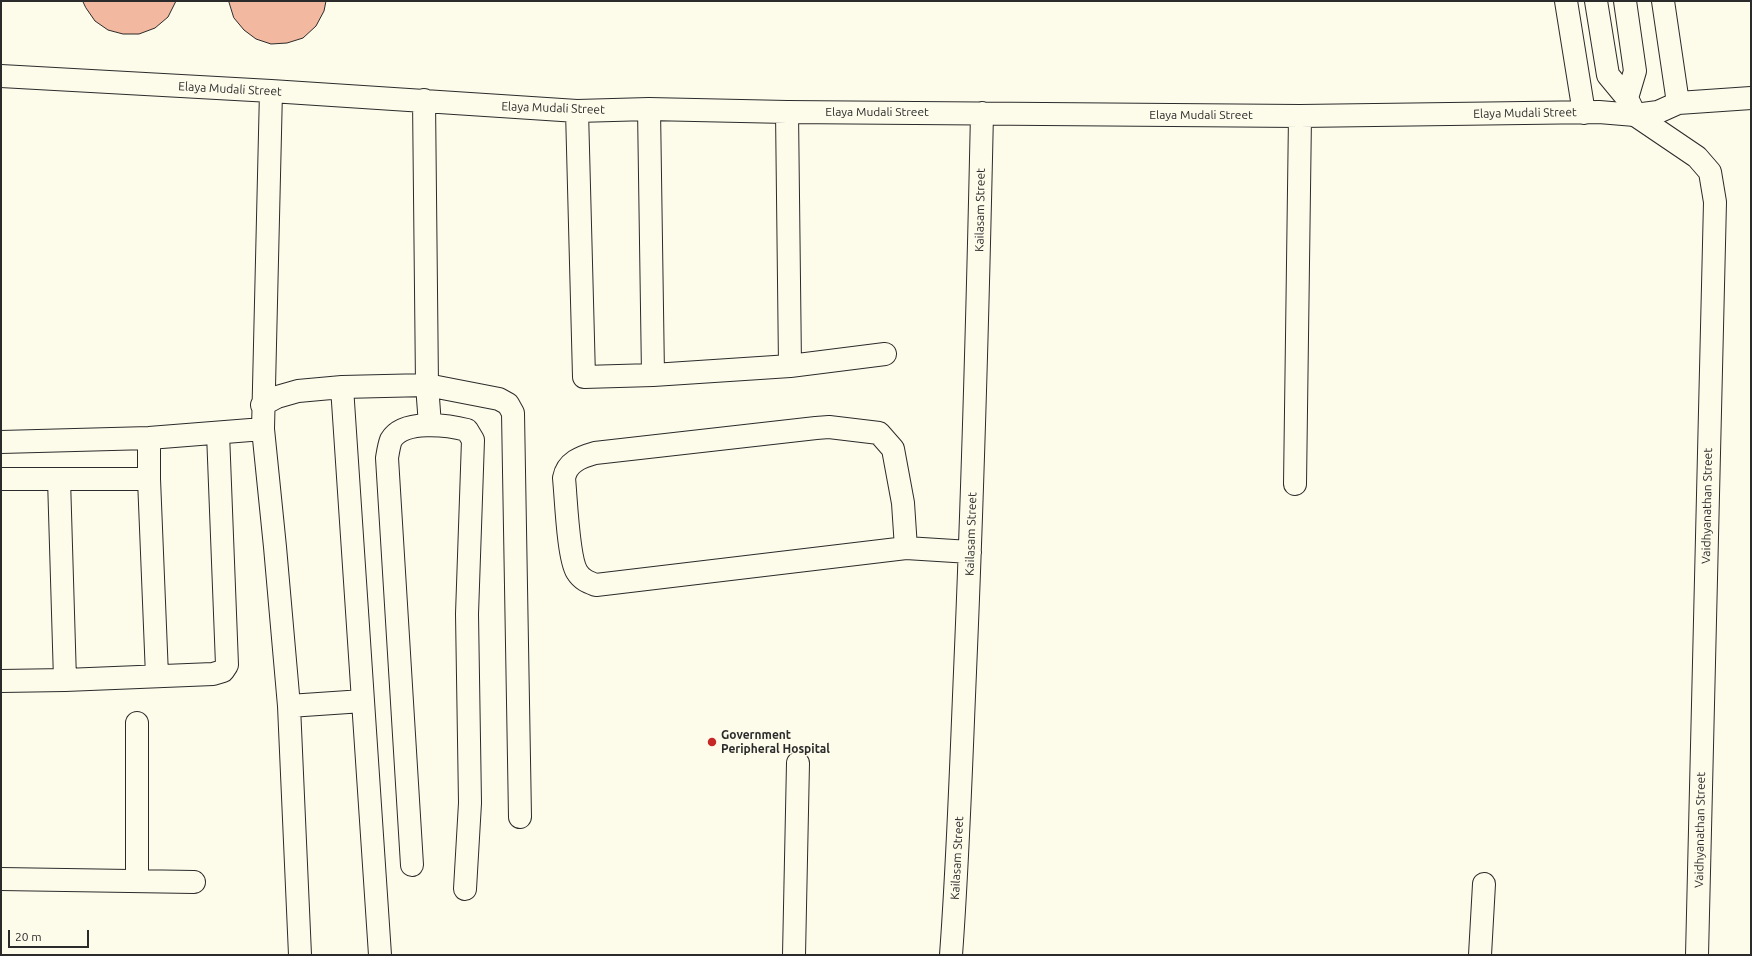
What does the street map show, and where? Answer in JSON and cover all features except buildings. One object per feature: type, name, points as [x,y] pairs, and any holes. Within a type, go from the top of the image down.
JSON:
[{"type":"street","points":[[1566,1],[1584,113]]},
{"type":"street","name":"Vaidhyanathan Street","points":[[1596,1],[1608,76],[1631,107],[1697,157],[1710,172],[1715,202],[1696,955]]},
{"type":"street","points":[[1625,1],[1635,71],[1631,107]]},
{"type":"street","points":[[1662,1],[1678,102]]},
{"type":"street","name":"Elaya Mudali Street","points":[[1,76],[424,100],[577,111],[649,108],[787,112],[1300,116],[1584,113],[1631,107],[1658,112],[1678,102],[1751,98]]},
{"type":"street","points":[[271,91],[262,429],[275,547],[289,706],[300,955]]},
{"type":"street","points":[[424,100],[427,385],[430,426]]},
{"type":"street","points":[[649,108],[653,375]]},
{"type":"street","points":[[577,111],[584,378],[790,366],[885,354]]},
{"type":"street","points":[[787,112],[790,366]]},
{"type":"street","name":"Kailasam Street","points":[[951,955],[956,889],[970,552],[977,361],[982,113]]},
{"type":"street","points":[[1296,484],[1300,116]]},
{"type":"street","points":[[262,405],[298,391],[427,385],[484,395],[499,399],[508,404],[512,413],[520,817]]},
{"type":"street","points":[[342,388],[380,955]]},
{"type":"street","points":[[412,865],[387,458],[392,440],[401,431],[410,427],[455,427],[467,430],[473,440],[467,614],[470,803],[465,889]]},
{"type":"street","points":[[906,548],[903,503],[893,449],[879,433],[829,427],[595,453],[573,462],[566,470],[564,478],[572,562],[581,578],[596,585],[906,548],[970,552]]},
{"type":"street","points":[[1,442],[149,438],[262,429]]},
{"type":"street","points":[[1,681],[213,674],[223,671],[228,665],[218,433]]},
{"type":"street","points":[[149,438],[149,480],[157,676]]},
{"type":"street","points":[[1,479],[149,480]]},
{"type":"street","points":[[59,479],[65,680]]},
{"type":"street","points":[[289,706],[363,701]]},
{"type":"street","points":[[136,723],[137,881]]},
{"type":"street","points":[[794,955],[798,763]]},
{"type":"street","points":[[1,879],[194,882]]},
{"type":"street","points":[[1480,955],[1484,884]]},
{"type":"place","name":"Government Peripheral Hospital","points":[[712,742]]}]
